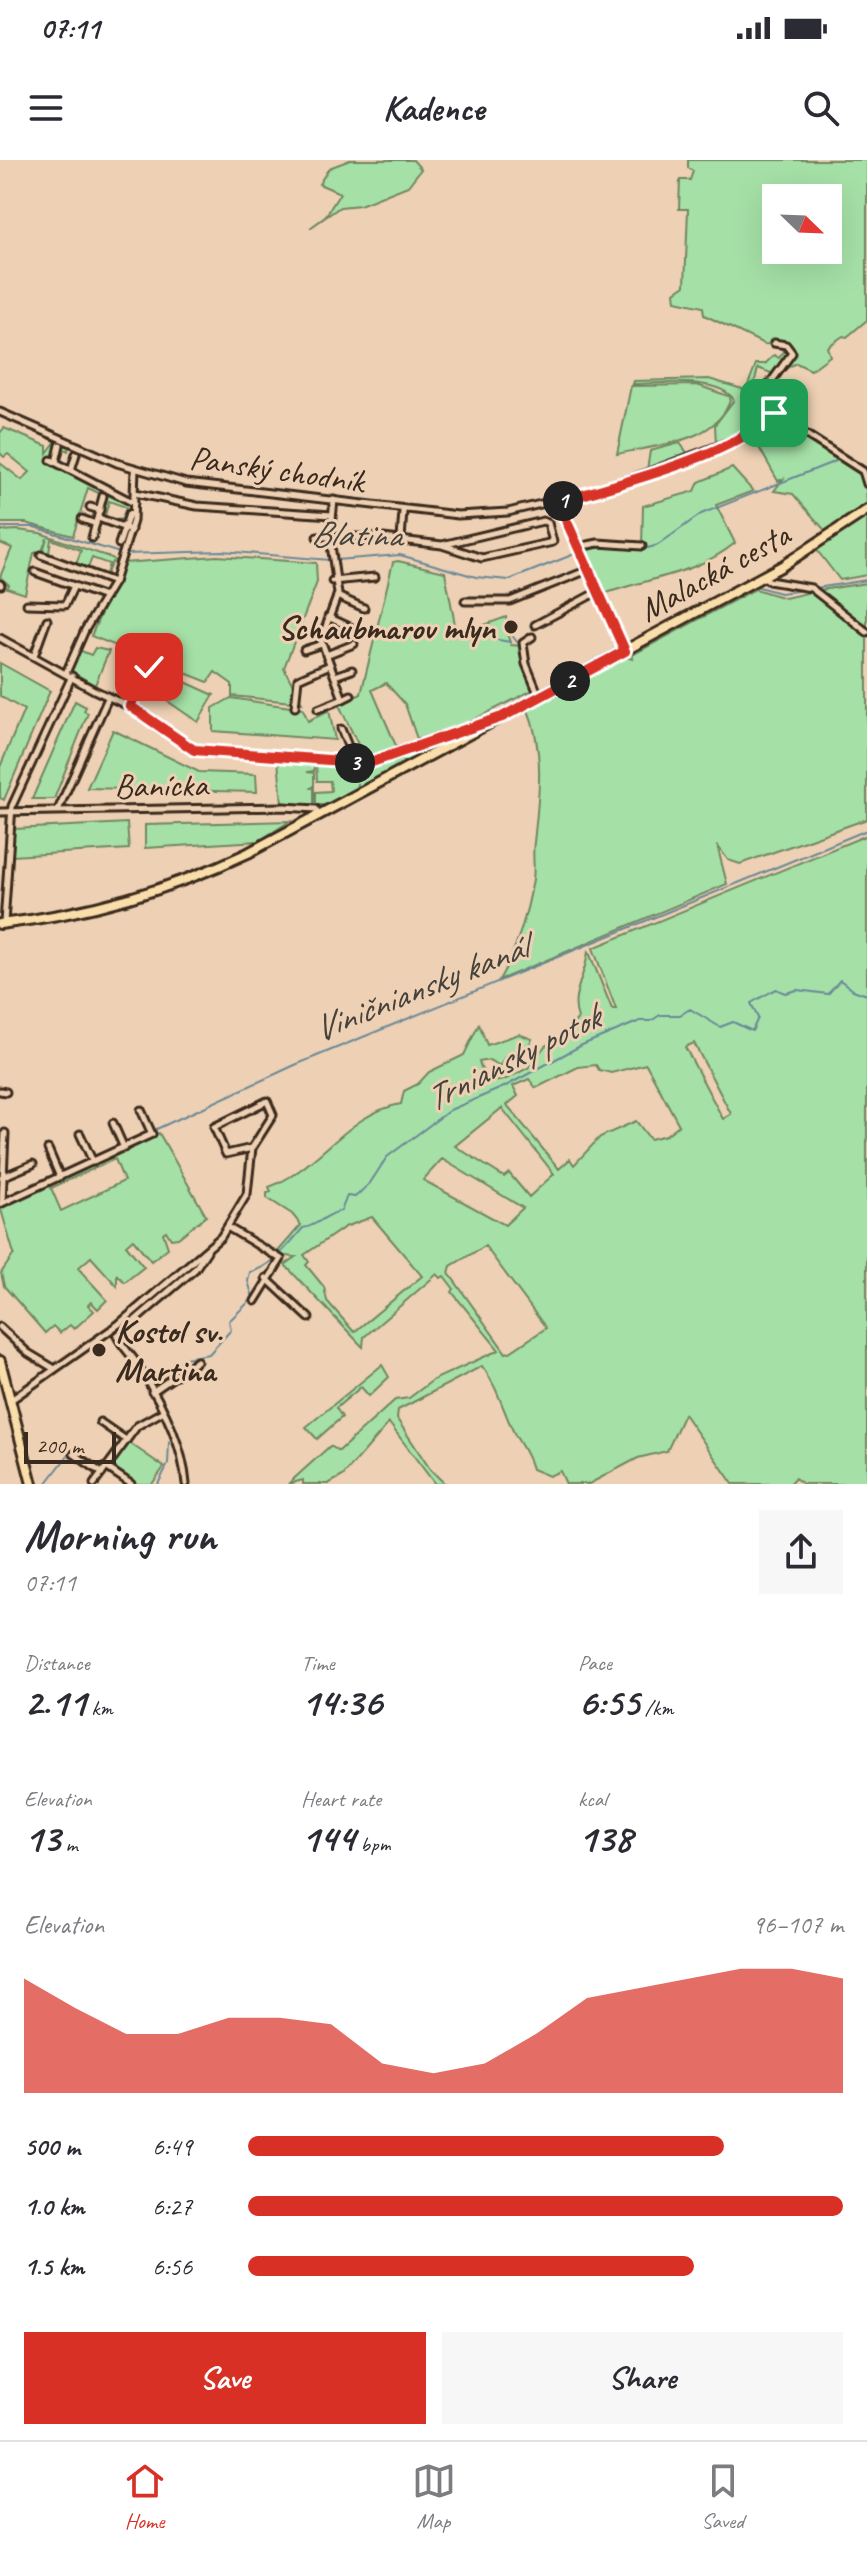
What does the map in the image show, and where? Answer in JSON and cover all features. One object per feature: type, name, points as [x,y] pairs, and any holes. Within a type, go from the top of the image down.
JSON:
[{"type":"main road","name":"Malacká cesta","points":[[2,924],[77,912],[156,890],[234,860],[472,729],[502,717],[749,584],[867,510]]},
{"type":"main road","points":[[0,1361],[32,1484]]},
{"type":"street","points":[[774,343],[786,345],[792,353],[760,399],[760,405],[863,471],[867,484]]},
{"type":"street","name":"Panský chodník","points":[[1,414],[135,469],[186,483],[403,511],[483,515],[558,502],[724,445],[753,433],[774,413]]},
{"type":"street","points":[[60,445],[53,461],[134,503]]},
{"type":"street","points":[[71,470],[76,454]]},
{"type":"street","points":[[2,924],[12,806],[88,625],[114,582],[134,503],[135,469]]},
{"type":"street","points":[[135,493],[197,506],[332,515]]},
{"type":"street","points":[[92,538],[103,496]]},
{"type":"street","points":[[334,500],[330,538],[337,596],[322,630],[322,644],[343,699]]},
{"type":"street","points":[[558,502],[625,651]]},
{"type":"street","points":[[90,507],[100,510]]},
{"type":"street","points":[[401,539],[403,511]]},
{"type":"street","points":[[119,544],[128,529],[129,514]]},
{"type":"street","points":[[82,519],[128,529]]},
{"type":"street","points":[[317,537],[401,539],[442,545],[486,558],[535,548],[553,542],[554,537],[548,523],[543,521],[442,545]]},
{"type":"street","points":[[454,549],[457,542]]},
{"type":"street","points":[[579,550],[614,543],[642,546]]},
{"type":"street","points":[[41,555],[114,582]]},
{"type":"street","points":[[465,601],[510,601],[588,570]]},
{"type":"street","points":[[35,572],[105,597]]},
{"type":"street","points":[[763,576],[769,581],[811,588],[867,632]]},
{"type":"street","points":[[334,581],[375,577]]},
{"type":"street","points":[[27,604],[65,605],[74,586]]},
{"type":"street","points":[[535,625],[597,592]]},
{"type":"street","points":[[337,596],[364,608]]},
{"type":"street","points":[[328,617],[354,629]]},
{"type":"street","points":[[35,653],[47,620]]},
{"type":"street","points":[[532,637],[523,643],[526,664],[540,697]]},
{"type":"street","points":[[0,638],[130,706],[194,750],[369,763],[472,729]]},
{"type":"street","points":[[304,650],[322,644]]},
{"type":"street","points":[[326,655],[354,644]]},
{"type":"street","points":[[295,707],[298,679],[330,665]]},
{"type":"street","points":[[130,706],[149,667]]},
{"type":"street","points":[[335,676],[352,670]]},
{"type":"street","points":[[318,709],[351,695]]},
{"type":"street","points":[[58,810],[108,697]]},
{"type":"street","points":[[341,729],[355,763]]},
{"type":"street","name":"Banícka","points":[[0,812],[318,812]]},
{"type":"street","points":[[186,1484],[182,1462],[162,1412],[141,1369],[118,1339],[118,1333],[161,1290],[207,1255],[206,1250],[229,1227],[247,1194],[252,1148],[273,1115],[267,1101],[214,1127],[226,1154],[252,1148]]},
{"type":"street","points":[[5,1133],[1,1203],[152,1134],[141,1110]]},
{"type":"street","points":[[113,1123],[124,1148]]},
{"type":"street","points":[[80,1134],[93,1162]]},
{"type":"street","points":[[48,1149],[60,1177]]},
{"type":"street","points":[[2,1177],[33,1164]]},
{"type":"street","points":[[229,1227],[281,1259],[266,1278],[255,1301]]},
{"type":"street","points":[[10,1401],[53,1368],[165,1296],[192,1266]]},
{"type":"street","points":[[266,1278],[309,1318]]},
{"type":"street","points":[[161,1290],[165,1296]]},
{"type":"street","points":[[0,1327],[28,1353],[53,1368]]},
{"type":"street","points":[[152,1392],[197,1361]]},
{"type":"street","points":[[94,1484],[137,1426],[162,1412]]},
{"type":"street","points":[[100,1422],[126,1440]]},
{"type":"street","points":[[74,1454],[131,1484]]},
{"type":"green space","points":[[350,160],[413,160],[421,169],[408,186],[360,205],[340,207],[310,228],[325,217],[340,193],[319,184],[329,168]]},
{"type":"green space","points":[[688,160],[867,160],[867,320],[847,337],[843,336],[827,347],[830,356],[811,370],[796,363],[776,375],[758,368],[752,392],[743,396],[744,401],[759,402],[756,412],[767,419],[755,429],[726,444],[647,470],[650,451],[680,443],[688,454],[716,444],[715,425],[734,400],[726,392],[702,384],[633,384],[634,381],[709,379],[746,390],[756,364],[765,364],[774,355],[779,358],[785,350],[781,345],[764,344],[704,315],[703,307],[676,301],[675,292],[685,285],[688,209],[679,209],[680,180],[690,180],[693,171],[688,168]]},
{"type":"green space","points":[[697,385],[731,397],[714,424],[684,439],[617,454],[631,386]]},
{"type":"green space","points":[[776,418],[860,473],[866,486],[867,507],[828,534],[793,494],[774,491],[783,479],[778,481],[752,435]]},
{"type":"green space","points":[[4,428],[47,446],[47,453],[56,441],[69,447],[68,451],[57,445],[55,459],[50,463],[129,503],[130,525],[127,526],[129,513],[126,512],[124,522],[117,520],[122,519],[126,507],[109,501],[105,516],[100,514],[107,497],[88,488],[73,536],[26,523],[0,523],[0,463],[22,480],[30,472],[8,454],[4,457],[0,453],[0,433]]},
{"type":"green space","points":[[732,468],[753,491],[716,505],[735,543],[686,570],[598,596],[578,547],[642,546],[643,506],[695,491],[699,482]]},
{"type":"green space","points":[[867,513],[867,575],[840,580],[816,549]]},
{"type":"green space","points":[[0,531],[40,533],[112,558],[118,564],[112,562],[105,577],[109,564],[92,558],[88,568],[72,562],[77,562],[81,550],[51,539],[49,553],[43,551],[47,538],[42,551],[34,553],[25,594],[7,588],[9,585],[0,577],[12,548],[0,543]]},
{"type":"green space","points":[[217,556],[316,563],[317,582],[284,668],[302,703],[232,696],[232,684],[215,672],[208,682],[91,636],[123,563]]},
{"type":"green space","points":[[393,562],[445,572],[457,635],[506,617],[508,626],[505,628],[511,645],[522,646],[522,658],[535,689],[465,724],[417,739],[405,704],[386,683],[372,690],[397,748],[366,761],[339,705],[361,694]]},
{"type":"green space","points":[[867,583],[867,628],[820,590]]},
{"type":"green space","points":[[755,589],[785,598],[811,592],[867,636],[867,819],[740,864],[728,860],[717,845],[727,884],[499,980],[520,931],[534,874],[539,774],[536,740],[527,707],[622,656],[633,659],[632,655]]},
{"type":"green space","points":[[95,648],[109,651],[95,685],[69,670],[79,650],[91,655]]},
{"type":"green space","points":[[0,663],[50,691],[4,800],[0,798],[0,767],[24,710],[0,696]]},
{"type":"green space","points":[[161,671],[214,695],[198,722],[163,698],[167,690],[155,685]]},
{"type":"green space","points":[[231,698],[303,709],[308,721],[329,710],[335,740],[213,731],[213,708]]},
{"type":"green space","points":[[75,701],[86,707],[84,711],[88,713],[54,799],[32,799]]},
{"type":"green space","points":[[113,730],[199,772],[256,774],[257,792],[87,788]]},
{"type":"green space","points":[[463,731],[360,789],[357,783],[358,788],[326,805],[316,805],[316,792],[331,791],[330,781],[317,781],[316,763],[374,762]]},
{"type":"green space","points":[[278,760],[314,763],[314,771],[307,772],[314,773],[314,787],[310,788],[314,788],[314,806],[282,803]]},
{"type":"green space","points":[[290,821],[259,841],[145,848],[145,825]]},
{"type":"green space","points":[[127,823],[129,849],[12,856],[14,829]]},
{"type":"green space","points":[[867,835],[867,1484],[803,1484],[795,1478],[790,1484],[733,1484],[684,1414],[667,1451],[638,1458],[589,1484],[566,1484],[560,1471],[549,1476],[532,1469],[482,1366],[398,1410],[397,1419],[430,1469],[445,1484],[435,1484],[389,1423],[343,1476],[328,1484],[303,1484],[303,1480],[288,1484],[330,1446],[339,1451],[395,1400],[409,1398],[433,1380],[499,1350],[452,1292],[454,1289],[444,1276],[441,1278],[437,1274],[364,1337],[363,1347],[285,1265],[296,1257],[275,1255],[301,1225],[292,1214],[267,1198],[267,1193],[271,1192],[269,1187],[303,1168],[365,1118],[401,1104],[404,1091],[418,1084],[429,1072],[464,1055],[479,1024],[487,1045],[519,1034],[532,1039],[524,1055],[517,1060],[505,1057],[500,1066],[489,1060],[479,1062],[487,1083],[504,1080],[528,1068],[545,1046],[564,1036],[578,1018],[577,992],[588,950],[612,1009],[616,1009],[593,948]],"holes":[[[694,1043],[731,1114],[723,1119],[685,1047]],[[646,1064],[679,1125],[666,1135],[650,1139],[636,1121],[600,1137],[574,1165],[570,1159],[559,1169],[507,1105],[518,1096],[513,1086],[529,1079],[536,1088],[578,1067],[596,1065],[599,1070],[611,1073]],[[502,1108],[554,1174],[529,1197],[509,1173],[504,1177],[455,1146]],[[442,1159],[523,1208],[505,1225],[423,1180]],[[372,1217],[422,1276],[354,1332],[327,1301],[324,1287],[306,1265],[309,1262],[304,1255],[345,1227]],[[485,1246],[546,1328],[506,1353],[449,1273],[451,1266]]]},
{"type":"green space","points":[[159,1133],[206,1216],[178,1238],[171,1239],[166,1231],[163,1233],[168,1248],[151,1261],[133,1239],[126,1245],[144,1267],[125,1282],[117,1275],[117,1286],[91,1257],[78,1268],[107,1300],[98,1309],[91,1302],[88,1305],[94,1311],[74,1329],[70,1325],[60,1333],[53,1326],[45,1333],[4,1286],[1,1273],[14,1254],[0,1206]],"holes":[[[115,1159],[124,1181],[61,1211],[51,1188]]]},
{"type":"green space","points":[[382,1365],[389,1377],[369,1396],[361,1387],[336,1408],[342,1417],[317,1439],[306,1427]]},
{"type":"green space","points":[[128,1442],[164,1467],[152,1484],[135,1484],[111,1467]]},
{"type":"waterway","name":"Blatina","points":[[583,551],[604,547],[641,550],[658,545],[701,514],[836,461]]},
{"type":"waterway","name":"Blatina","points":[[0,527],[34,527],[120,553]]},
{"type":"waterway","name":"Blatina","points":[[125,554],[222,551],[330,560]]},
{"type":"waterway","name":"Blatina","points":[[336,560],[400,555],[476,577],[509,580],[577,553]]},
{"type":"waterway","points":[[816,588],[867,580]]},
{"type":"waterway","points":[[755,586],[780,593],[805,590]]},
{"type":"waterway","points":[[483,631],[493,639],[510,642]]},
{"type":"waterway","points":[[511,634],[517,642]]},
{"type":"waterway","name":"Viničniansky kanál","points":[[124,1144],[295,1065],[867,830]]},
{"type":"waterway","name":"Trniansky potok","points":[[154,1385],[164,1371],[185,1358],[209,1354],[231,1330],[229,1321],[253,1298],[248,1281],[250,1272],[272,1261],[303,1228],[341,1211],[347,1196],[355,1197],[370,1183],[387,1157],[450,1110],[504,1087],[582,1045],[660,1015],[680,1015],[690,1009],[720,1027],[733,1022],[752,1031],[758,1018],[751,1003],[776,989],[785,993],[797,990],[828,994],[840,980],[853,990],[867,995]]},
{"type":"waterway","name":"Viničniansky kanál","points":[[95,1157],[115,1149]]},
{"type":"waterway","name":"Viničniansky kanál","points":[[37,1184],[89,1160]]},
{"type":"waterway","name":"Viničniansky kanál","points":[[0,1207],[8,1201]]},
{"type":"waterway","name":"Trniansky potok","points":[[158,1484],[168,1464],[169,1442]]},
{"type":"waterway","points":[[46,1484],[72,1450]]},
{"type":"place","name":"Schaubmarov mlyn","points":[[511,627]]},
{"type":"place","name":"Kostol sv. Martina","points":[[99,1350]]},
{"type":"route","points":[[149,667],[130,706],[194,750],[369,763],[502,717],[625,651],[558,502],[724,445],[753,433],[774,413]]}]
